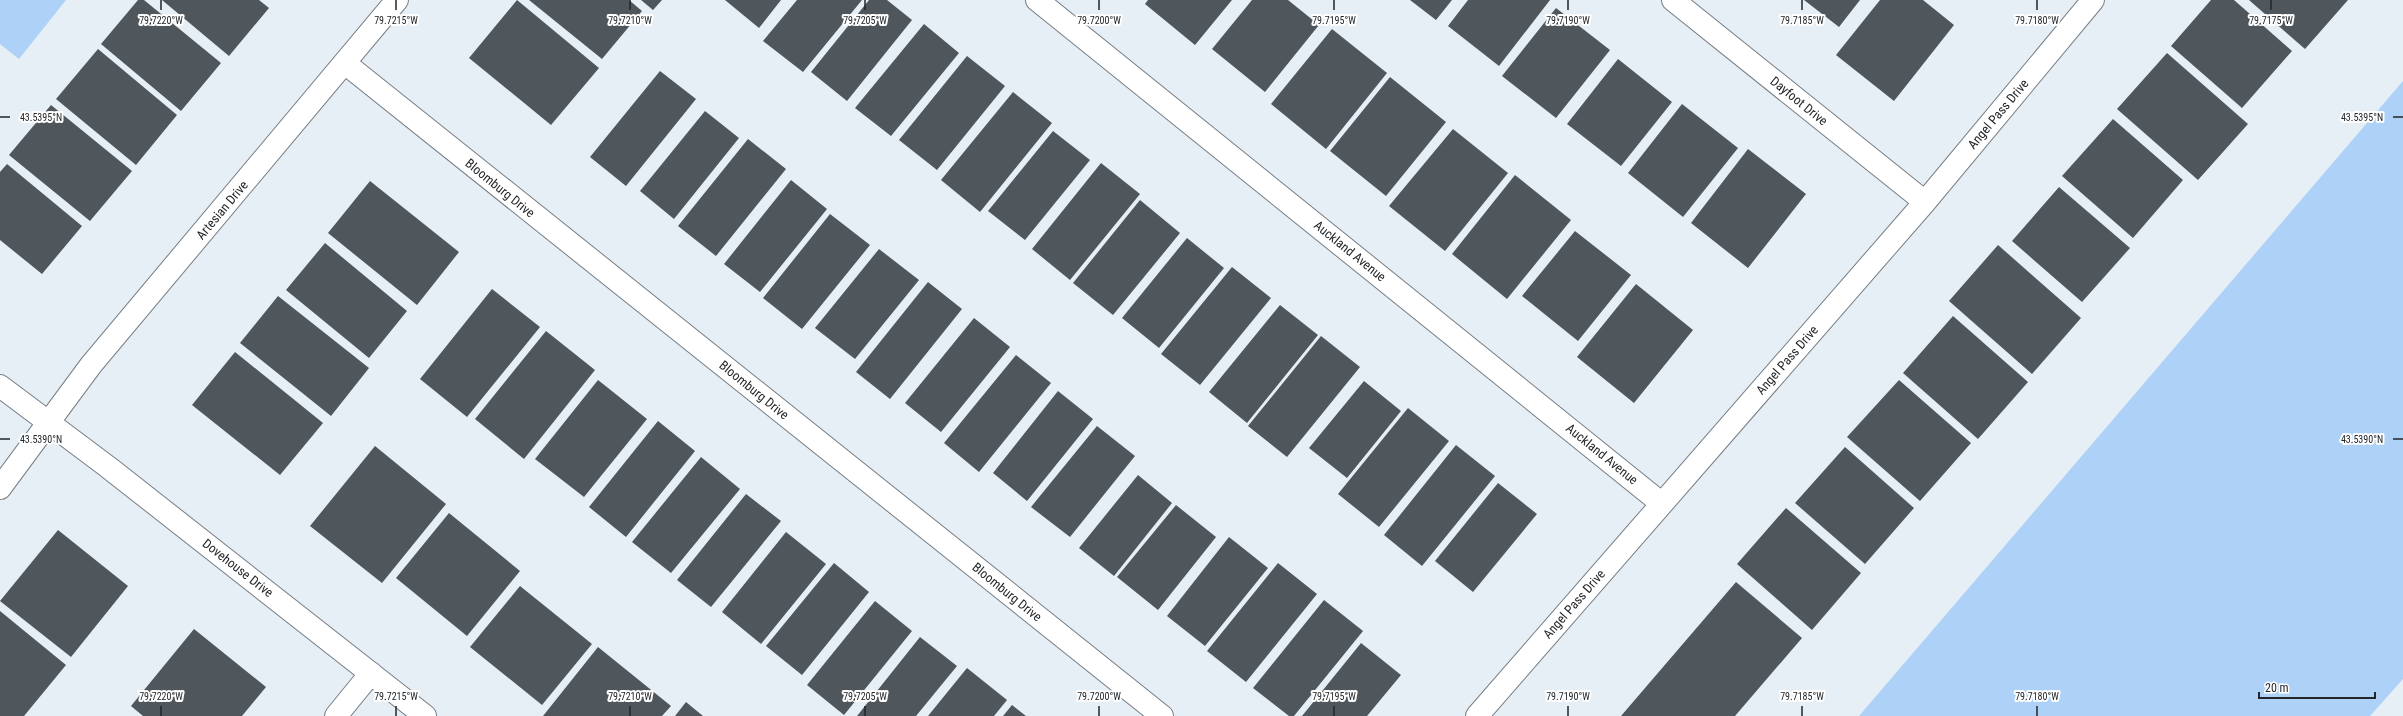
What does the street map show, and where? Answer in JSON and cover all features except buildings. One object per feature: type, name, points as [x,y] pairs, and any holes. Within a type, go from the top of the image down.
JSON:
[{"type":"street","name":"Artesian Drive","points":[[0,488],[91,365],[346,64],[397,0]]},
{"type":"street","name":"Auckland Avenue","points":[[1037,0],[1661,503]]},
{"type":"street","name":"Dayfoot Drive","points":[[1673,0],[1925,202]]},
{"type":"street","name":"Angel Pass Drive","points":[[1477,716],[1661,503],[1925,202],[2093,0]]},
{"type":"street","name":"Bloomburg Drive","points":[[346,64],[1162,716]]},
{"type":"street","name":"Dovehouse Drive","points":[[0,386],[425,716]]},
{"type":"street","points":[[336,716],[371,673]]},
{"type":"shaded area","points":[[0,0],[66,0],[19,59],[0,44]]},
{"type":"shaded area","points":[[2403,81],[2403,679],[2370,716],[1859,716]]}]
